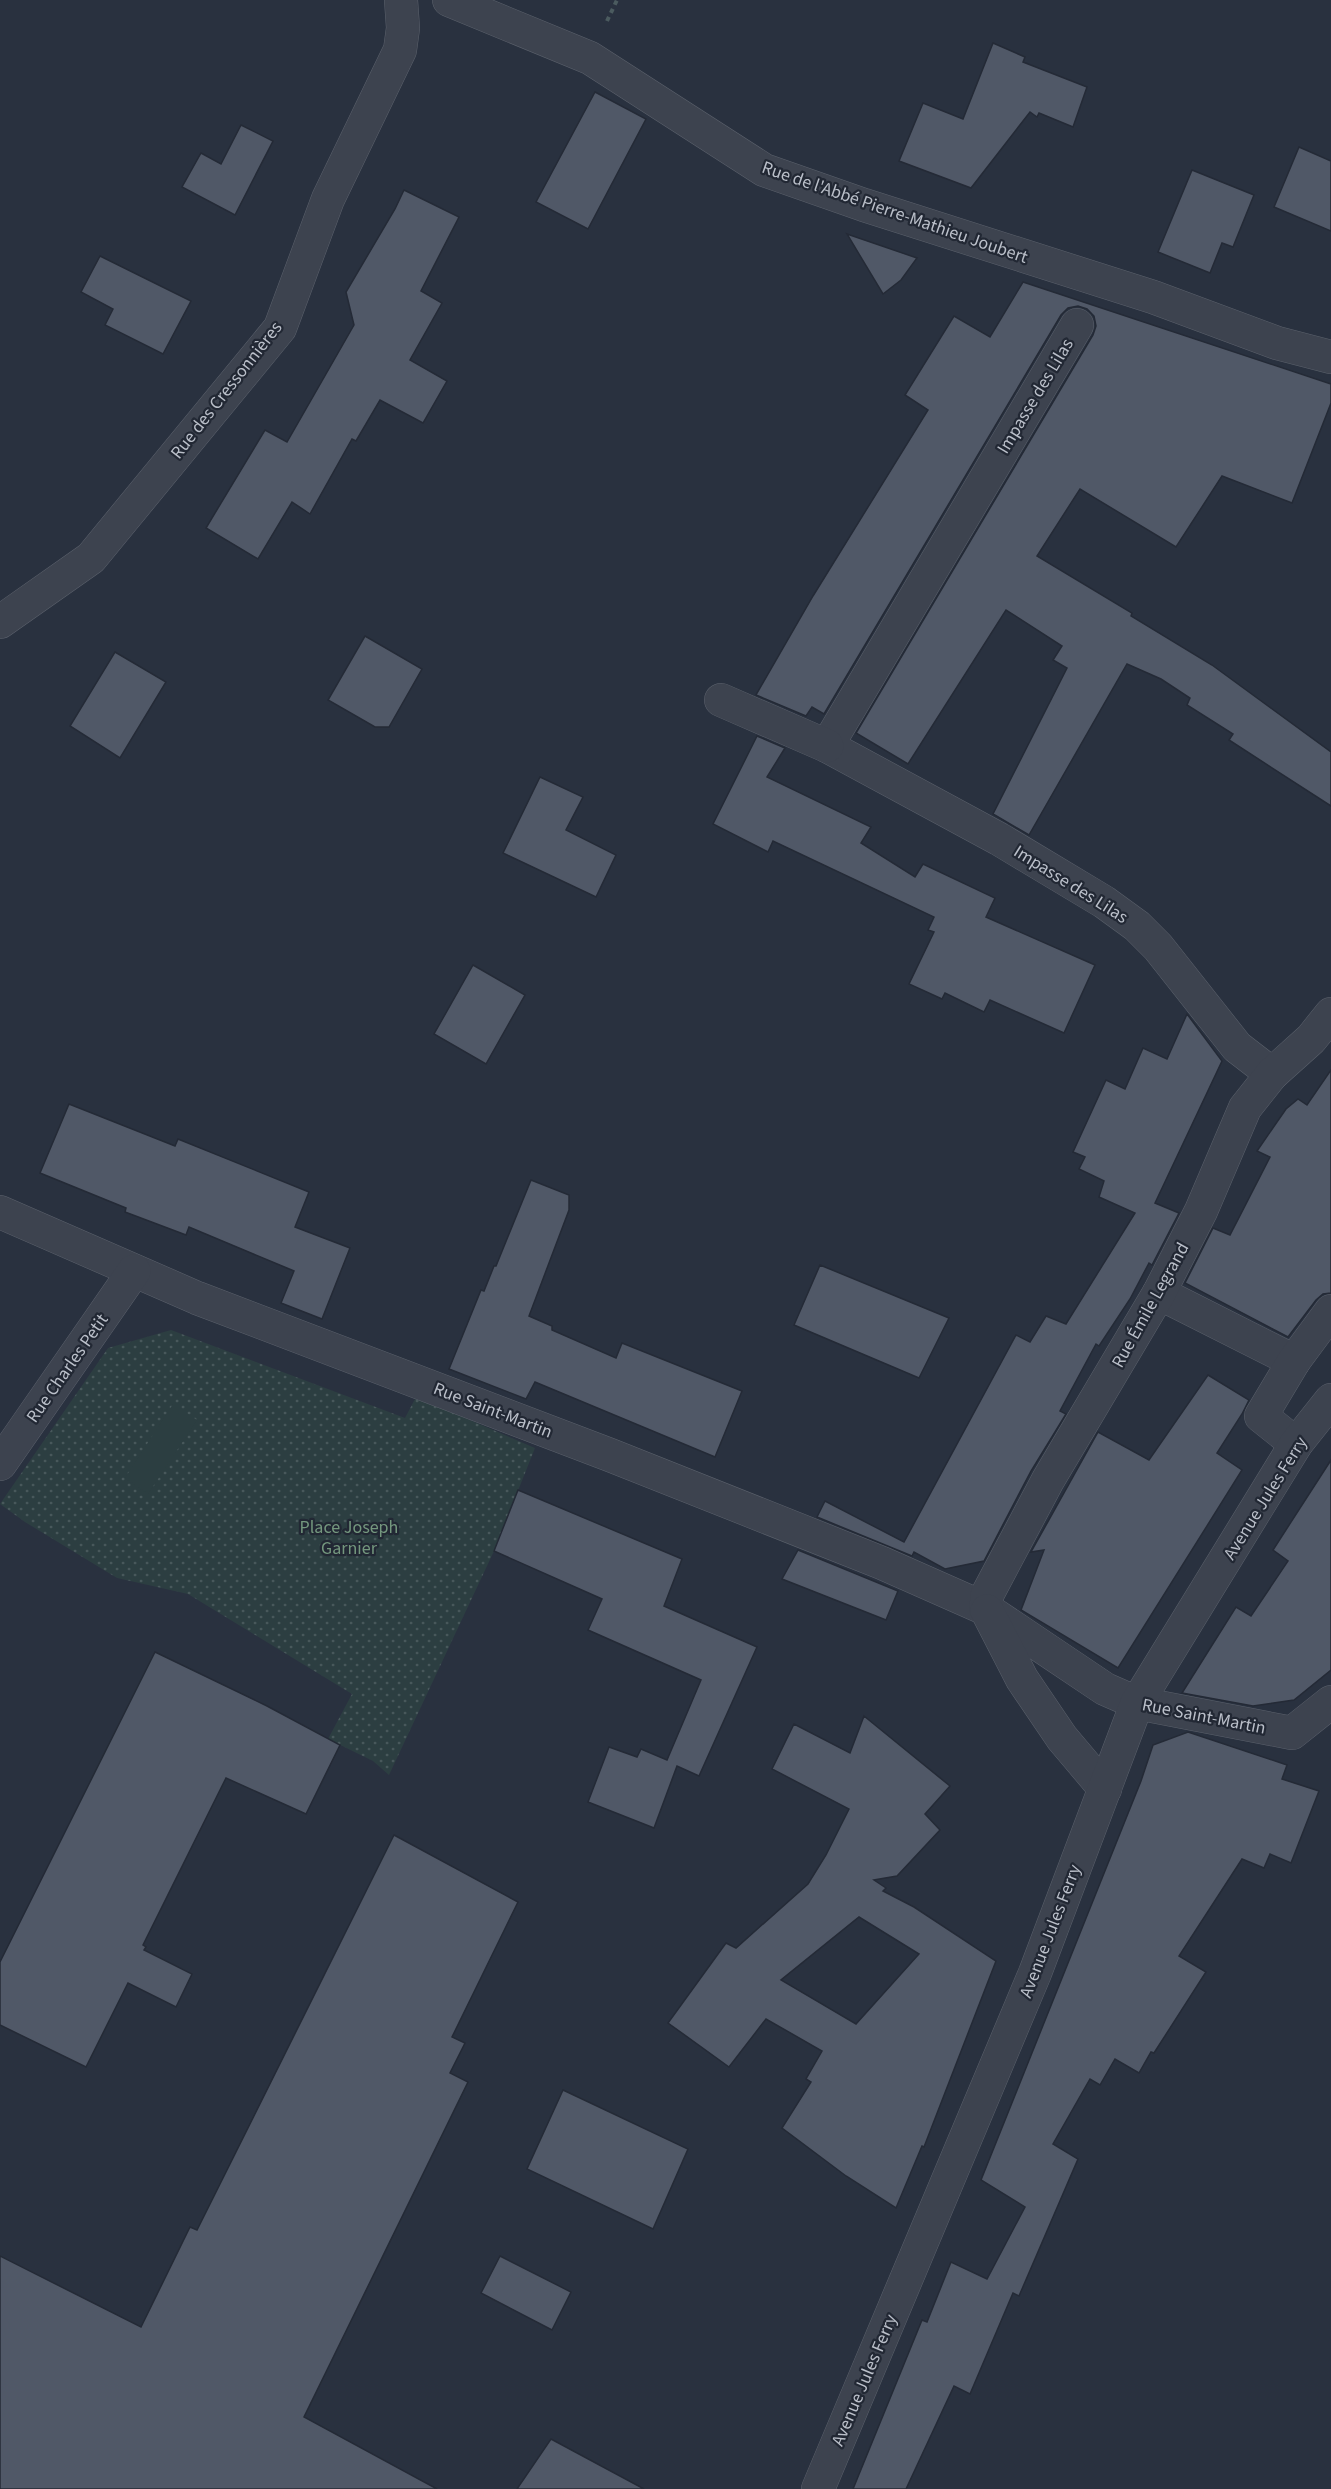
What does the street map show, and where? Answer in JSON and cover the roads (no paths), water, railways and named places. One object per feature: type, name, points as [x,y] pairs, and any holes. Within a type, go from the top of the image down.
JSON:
[{"type":"street","name":"Rue des Cressonnières","points":[[0,622],[91,558],[280,328],[328,199],[400,50],[403,28],[401,0]]},
{"type":"street","name":"Rue de l'Abbé Pierre-Mathieu Joubert","points":[[449,0],[590,58],[764,170],[864,205],[1154,297],[1277,343],[1331,357]]},
{"type":"street","name":"Impasse des Lilas","points":[[827,746],[1077,325]]},
{"type":"street","name":"Impasse des Lilas","points":[[721,700],[827,746],[999,839],[1104,902],[1137,926],[1158,947],[1238,1047],[1272,1074]]},
{"type":"street","name":"Rue Émile Legrand","points":[[986,1609],[987,1595],[1048,1480],[1160,1293],[1201,1211],[1245,1108],[1272,1074],[1321,1047],[1331,1014]]},
{"type":"street","name":"Rue Saint-Martin","points":[[0,1212],[197,1298],[621,1459],[882,1563],[986,1609],[1105,1689],[1137,1703],[1292,1732],[1331,1702]]},
{"type":"street","name":"Rue Charles Petit","points":[[0,1464],[134,1271]]},
{"type":"street","points":[[1160,1293],[1294,1361]]},
{"type":"street","points":[[1296,1444],[1261,1416],[1294,1361],[1331,1311]]},
{"type":"street","name":"Avenue Jules Ferry","points":[[818,2489],[1035,1973],[1137,1703],[1296,1444],[1331,1400]]},
{"type":"street","points":[[986,1609],[1022,1679],[1062,1738],[1105,1789]]},
{"type":"park label","name":"Place Joseph Garnier","points":[[349,1537]]}]
